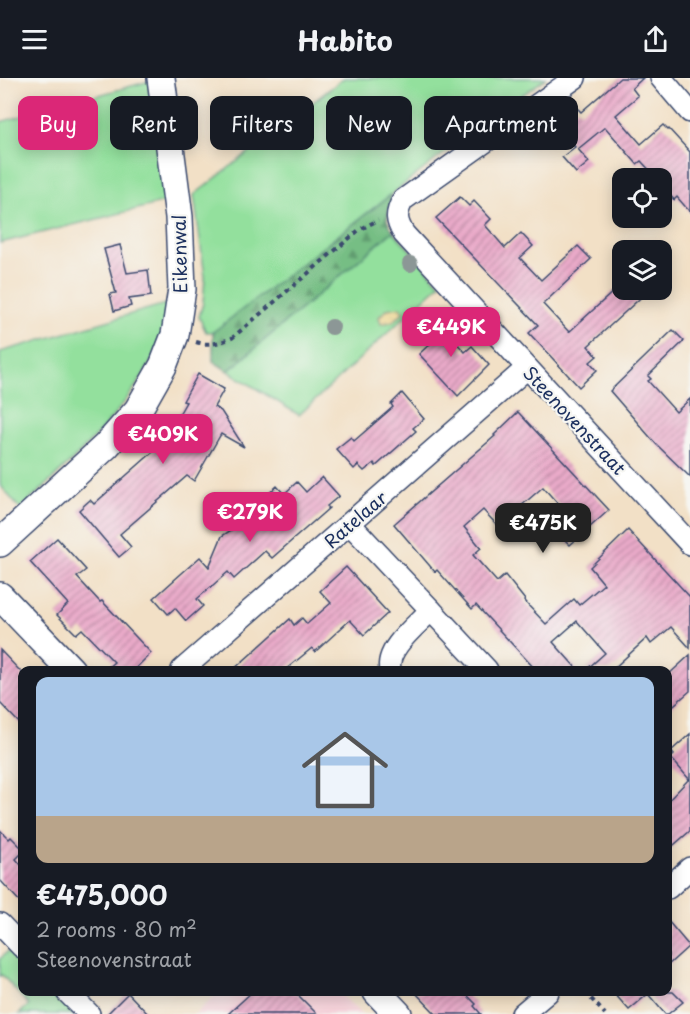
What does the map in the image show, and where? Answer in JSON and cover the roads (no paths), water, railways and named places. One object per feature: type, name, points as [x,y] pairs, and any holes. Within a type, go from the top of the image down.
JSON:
[{"type":"street","name":"Eikenwal","points":[[0,543],[106,446],[138,411],[164,366],[175,335],[182,289],[179,217],[161,78]]},
{"type":"street","name":"Steenovenstraat","points":[[575,78],[403,200],[396,212],[397,223],[404,234],[690,544]]},
{"type":"street","points":[[661,78],[690,112]]},
{"type":"street","name":"Ratelaar","points":[[187,666],[527,368]]},
{"type":"street","points":[[350,524],[483,666]]},
{"type":"street","points":[[0,596],[67,666]]},
{"type":"street","points":[[389,666],[392,651],[430,610]]},
{"type":"street","points":[[672,884],[690,868]]},
{"type":"street","points":[[2,931],[18,944]]},
{"type":"street","points":[[71,996],[89,1014]]},
{"type":"street","points":[[381,996],[398,1014]]},
{"type":"street","points":[[522,1014],[543,996]]}]
